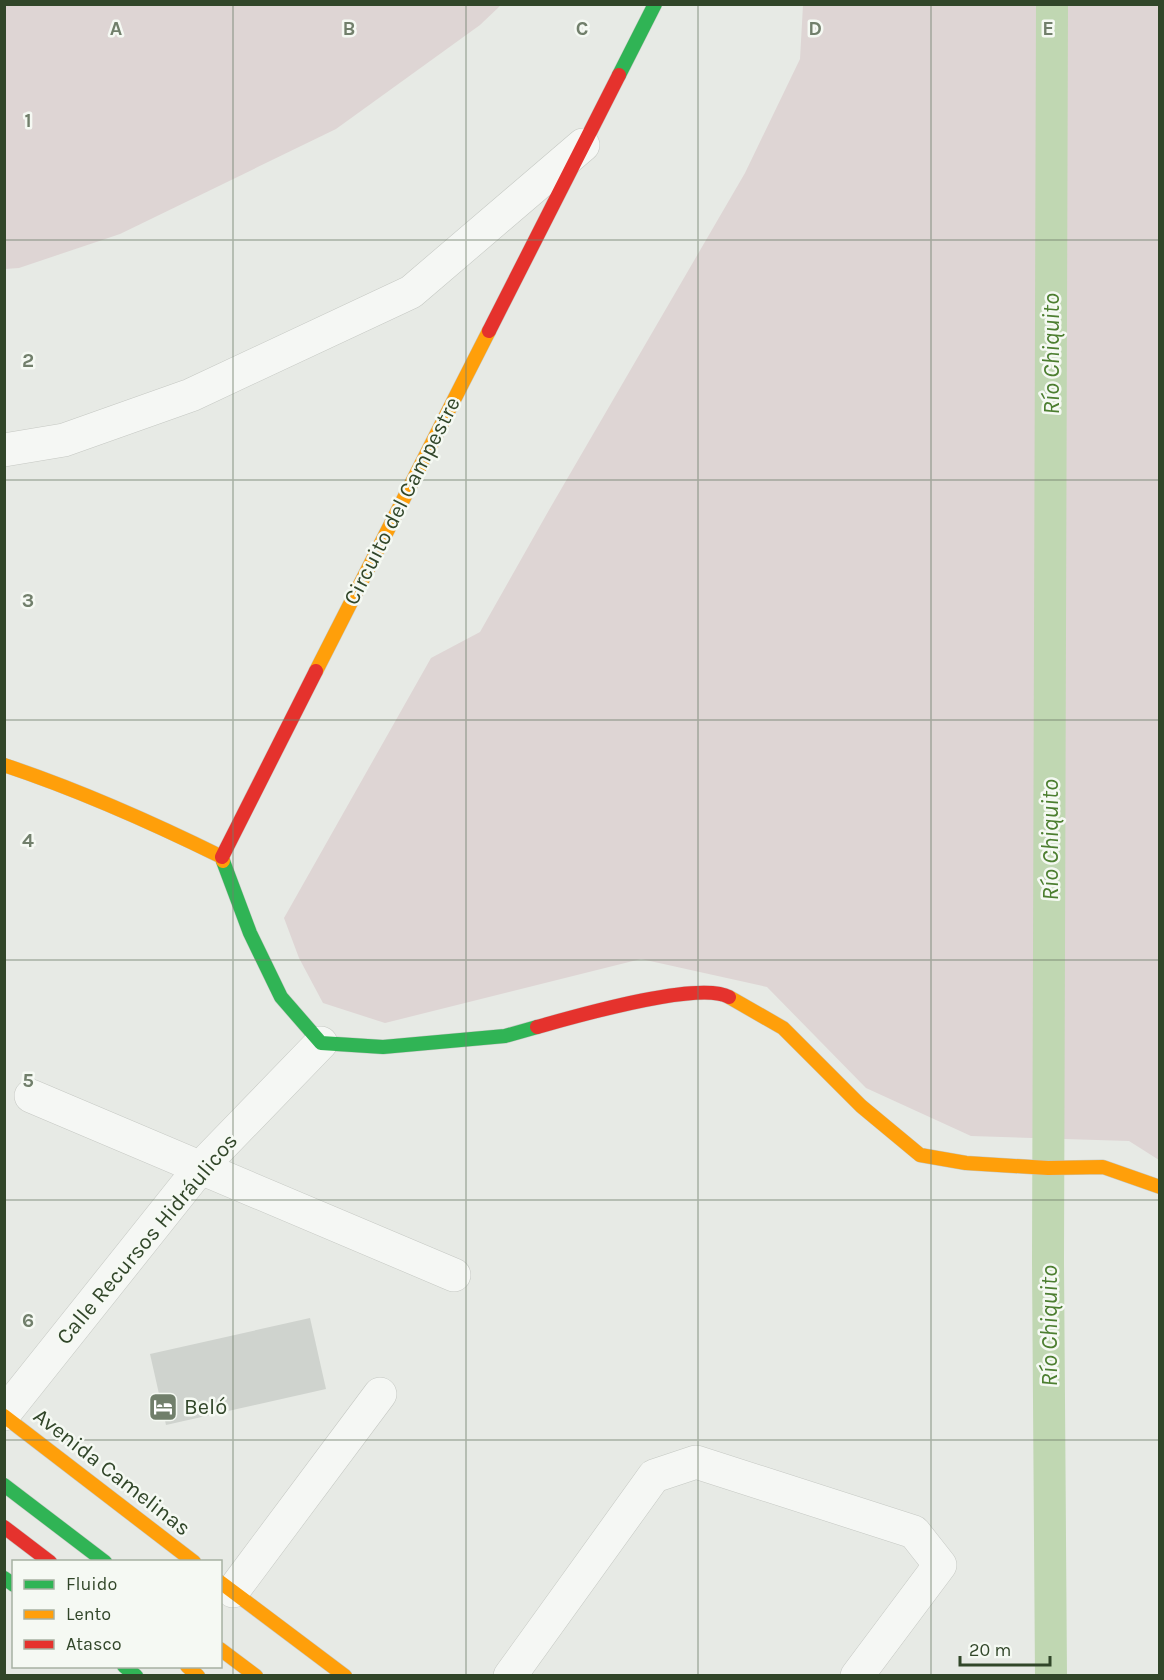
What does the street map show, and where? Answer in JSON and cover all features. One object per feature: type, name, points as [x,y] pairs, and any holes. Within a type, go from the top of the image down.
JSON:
[{"type":"main road","name":"Circuito del Campestre","points":[[222,857],[655,4]]},
{"type":"main road","points":[[4,765],[38,776],[147,820],[222,857],[250,933],[281,997],[321,1043],[383,1047],[505,1036],[596,1010],[687,993],[723,994],[783,1028],[861,1106],[920,1155],[966,1163],[1048,1168],[1103,1167],[1160,1187]]},
{"type":"main road","name":"Avenida Camelinas","points":[[4,1415],[191,1560]]},
{"type":"main road","points":[[4,1485],[102,1560]]},
{"type":"main road","points":[[4,1527],[47,1560]]},
{"type":"main road","points":[[227,1586],[345,1676]]},
{"type":"main road","points":[[222,1650],[256,1676]]},
{"type":"street","name":"Circuito del Campestre","points":[[4,450],[64,440],[191,395],[411,292],[583,145]]},
{"type":"street","name":"Calle Recursos Hidráulicos","points":[[4,1415],[200,1168],[321,1043]]},
{"type":"street","points":[[31,1096],[454,1275]]},
{"type":"street","points":[[227,1586],[380,1394]]},
{"type":"street","points":[[510,1676],[654,1476],[696,1462],[914,1532],[940,1566],[857,1676]]},
{"type":"shaded area","points":[[5,4],[501,5],[480,25],[336,129],[120,234],[19,268],[5,269]]},
{"type":"shaded area","points":[[803,5],[1159,5],[1159,1160],[1129,1141],[971,1136],[866,1088],[767,987],[641,959],[385,1023],[323,1003],[299,958],[284,918],[431,658],[480,632],[745,173],[800,59]]},
{"type":"building","points":[[310,1318],[326,1389],[166,1425],[150,1354]]},
{"type":"waterway","name":"Río Chiquito","points":[[1051,1676],[1048,1263],[1052,4]]},
{"type":"traffic: fast","points":[[619,75],[655,4]]},
{"type":"traffic: fast","points":[[223,861],[250,933],[281,997],[321,1043],[383,1047],[505,1036],[537,1027]]},
{"type":"traffic: fast","points":[[4,1485],[102,1560]]},
{"type":"traffic: fast","points":[[4,1578],[12,1584]]},
{"type":"traffic: fast","points":[[126,1668],[136,1676]]},
{"type":"traffic: slow","points":[[316,671],[489,331]]},
{"type":"traffic: slow","points":[[4,765],[142,819],[222,857],[223,861]]},
{"type":"traffic: slow","points":[[729,997],[783,1028],[861,1106],[920,1155],[966,1163],[1048,1168],[1103,1167],[1160,1187]]},
{"type":"traffic: slow","points":[[4,1416],[191,1560]]},
{"type":"traffic: slow","points":[[222,1584],[345,1676]]},
{"type":"traffic: slow","points":[[222,1650],[256,1676]]},
{"type":"traffic: slow","points":[[189,1668],[198,1676]]},
{"type":"traffic: jam","points":[[489,331],[619,75]]},
{"type":"traffic: jam","points":[[222,857],[316,671]]},
{"type":"traffic: jam","points":[[537,1027],[665,996],[714,993],[729,997]]},
{"type":"traffic: jam","points":[[4,1527],[47,1560]]},
{"type":"place","name":"Beló","points":[[163,1407]]}]
